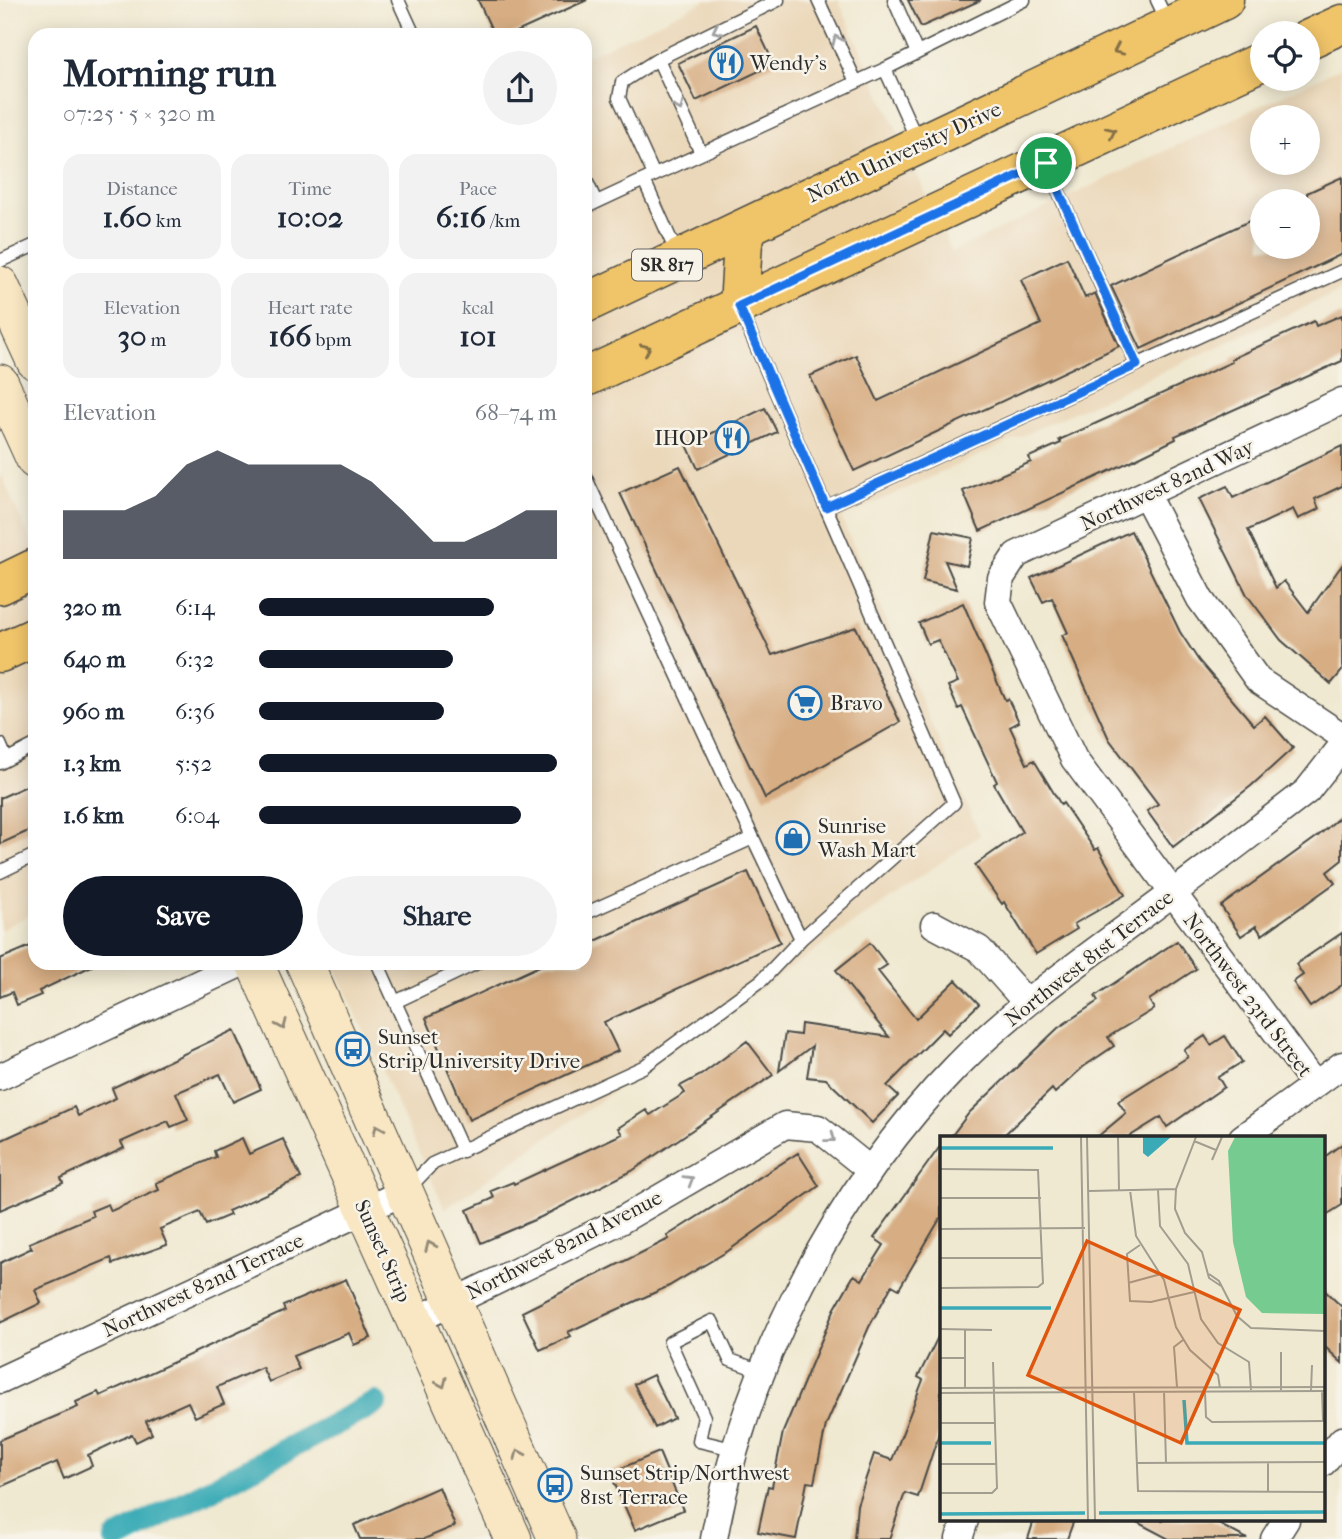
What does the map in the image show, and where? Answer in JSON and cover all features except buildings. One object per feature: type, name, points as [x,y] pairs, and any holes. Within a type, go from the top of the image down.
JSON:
[{"type":"main road","name":"North University Drive","points":[[592,300],[919,145],[1163,13],[1224,0]]},
{"type":"main road","points":[[1320,34],[1342,24]]},
{"type":"main road","points":[[592,375],[1250,67]]},
{"type":"main road","points":[[739,306],[742,250],[749,226]]},
{"type":"main road","points":[[0,585],[28,572]]},
{"type":"main road","points":[[0,653],[28,640]]},
{"type":"street","points":[[0,285],[28,341]]},
{"type":"street","points":[[0,383],[28,445]]},
{"type":"street","name":"Northwest 82nd Way","points":[[1001,579],[1016,555],[1342,401]]},
{"type":"street","points":[[1146,495],[1200,598],[1258,680],[1342,736]]},
{"type":"street","name":"Northwest 23rd Street","points":[[1001,579],[998,602],[1074,759],[1315,1085]]},
{"type":"street","name":"Northwest 81st Terrace","points":[[714,1539],[761,1371],[810,1268],[870,1169],[957,1066],[1026,1002],[1307,791],[1342,746]]},
{"type":"street","points":[[934,925],[979,949],[1026,1002]]},
{"type":"street","points":[[0,1077],[227,970]]},
{"type":"street","name":"Sunset Strip","points":[[258,970],[513,1539]]},
{"type":"street","points":[[308,970],[557,1539]]},
{"type":"street","points":[[1245,1136],[1342,1065]]},
{"type":"street","name":"Northwest 82nd Avenue","points":[[414,1321],[620,1221],[785,1125],[818,1128],[870,1169]]},
{"type":"street","name":"Northwest 82nd Terrace","points":[[0,1380],[406,1191]]},
{"type":"street","points":[[1324,1462],[1342,1440]]},
{"type":"street","points":[[959,1539],[964,1522]]},
{"type":"street","points":[[1274,1539],[1285,1522]]},
{"type":"lane","points":[[398,0],[411,28]]},
{"type":"lane","points":[[680,259],[619,98],[622,82],[658,59],[778,0]]},
{"type":"lane","points":[[818,0],[856,82]]},
{"type":"lane","points":[[894,0],[918,53]]},
{"type":"lane","points":[[592,204],[885,69],[1024,0]]},
{"type":"lane","points":[[658,59],[701,153]]},
{"type":"lane","points":[[885,69],[919,145]]},
{"type":"lane","points":[[1046,163],[1137,365]]},
{"type":"lane","points":[[0,261],[28,248]]},
{"type":"lane","points":[[826,507],[1342,271]]},
{"type":"lane","points":[[406,1191],[432,1164],[643,1068],[762,980],[800,939],[954,803],[739,306]]},
{"type":"lane","points":[[592,491],[800,939]]},
{"type":"lane","points":[[0,744],[3,760],[28,748]]},
{"type":"lane","points":[[592,910],[753,838]]},
{"type":"lane","points":[[0,872],[28,858]]},
{"type":"lane","points":[[381,970],[463,1151]]},
{"type":"lane","points":[[395,1002],[462,970]]},
{"type":"lane","points":[[737,1451],[699,1441],[704,1417],[670,1342],[712,1321],[730,1360],[761,1371]]},
{"type":"shaded area","points":[[707,0],[838,0],[952,252],[1250,111],[1250,175],[1320,175],[1320,105],[1262,105],[1291,91],[1320,91],[1320,77],[1342,67],[1342,290],[841,518],[980,835],[445,1209],[336,970],[592,970],[592,54]]},
{"type":"shaded area","points":[[0,472],[28,535],[28,916],[0,930]]},
{"type":"waterway","points":[[116,1539],[375,1403]]},
{"type":"place","name":"Wendy's","points":[[726,63]]},
{"type":"place","name":"IHOP","points":[[732,438]]},
{"type":"place","name":"Bravo","points":[[805,703]]},
{"type":"place","name":"Sunrise Wash Mart","points":[[793,838]]},
{"type":"place","name":"Sunset Strip/University Drive","points":[[353,1049]]},
{"type":"place","name":"Sunset Strip/Northwest 81st Terrace","points":[[555,1485]]},
{"type":"route","points":[[1046,163],[1137,365],[826,507],[739,306],[1046,163]]}]
